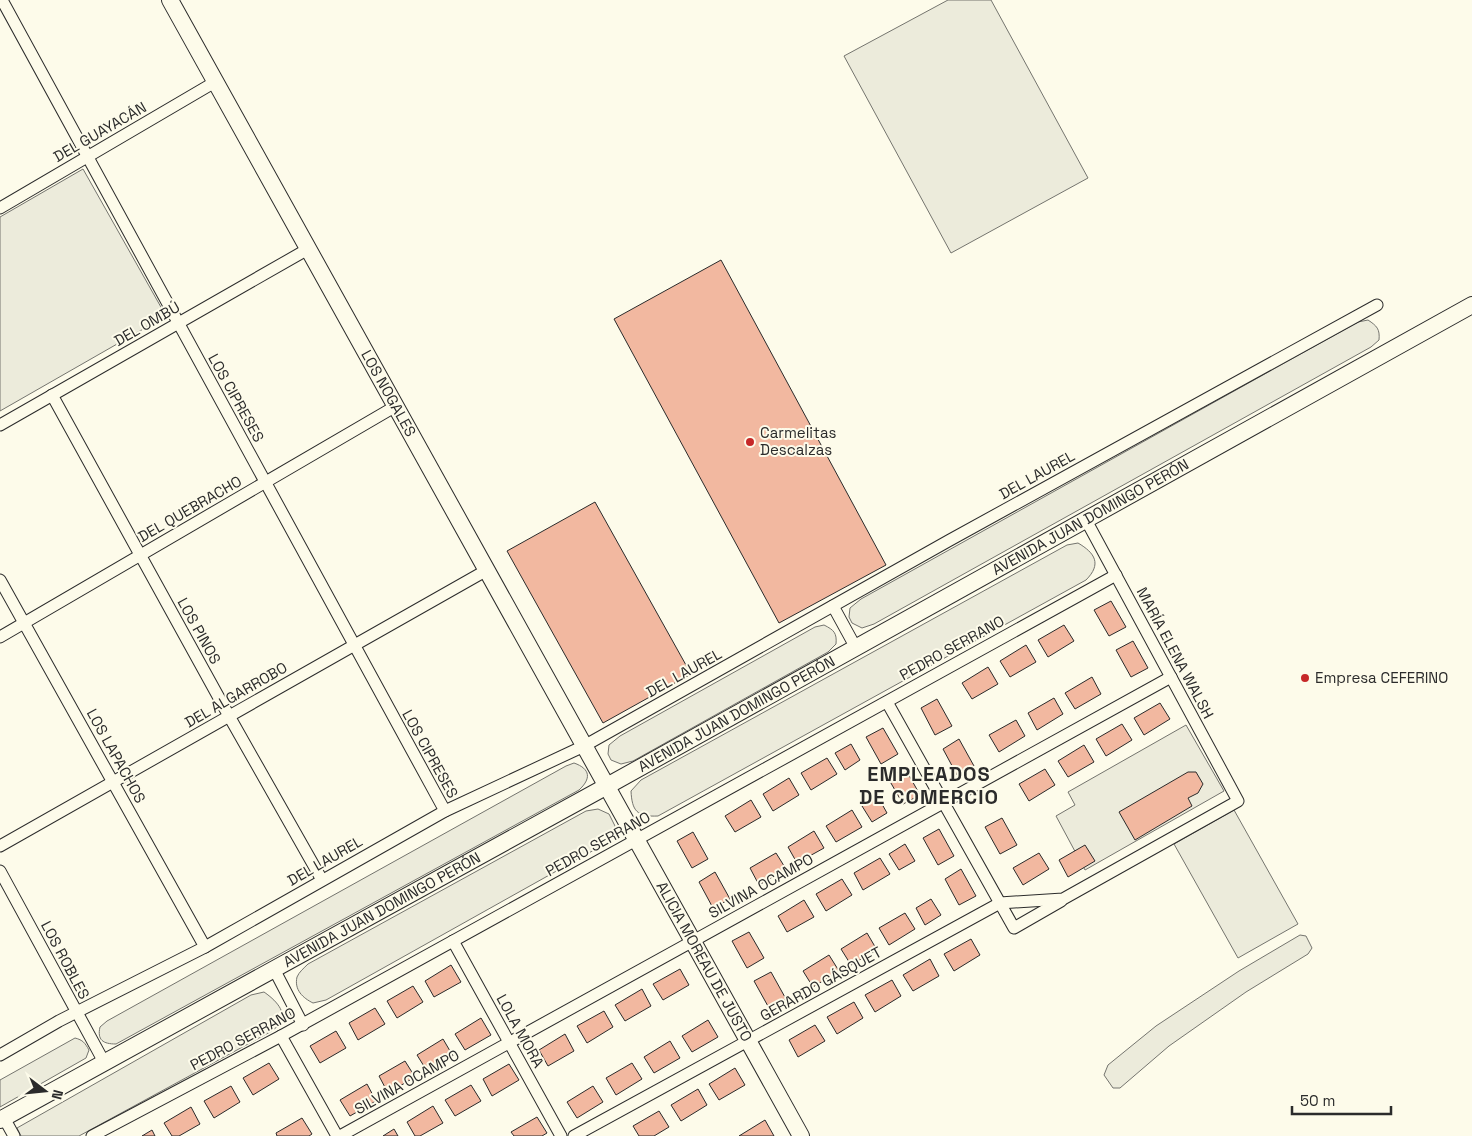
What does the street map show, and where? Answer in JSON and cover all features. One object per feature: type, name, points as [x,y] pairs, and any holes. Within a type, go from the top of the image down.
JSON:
[{"type":"street","name":"LOS CIPRESES","points":[[2,0],[444,811]]},
{"type":"street","name":"LOS NOGALES","points":[[170,0],[607,786]]},
{"type":"street","name":"DEL GUAYACÁN","points":[[0,208],[216,82]]},
{"type":"street","name":"DEL OMBÚ","points":[[0,425],[308,249]]},
{"type":"street","name":"DEL LAUREL","points":[[0,1055],[76,1012],[204,947],[444,811],[584,746],[1377,305]]},
{"type":"street","name":"AVENIDA JUAN DOMINGO PERÓN","points":[[2,1119],[607,786],[1472,305]]},
{"type":"street","name":"LOS PINOS","points":[[52,395],[322,880]]},
{"type":"street","name":"DEL QUEBRACHO","points":[[0,637],[396,406]]},
{"type":"street","name":"MARÍA ELENA WALSH","points":[[1086,520],[1238,801]]},
{"type":"street","name":"DEL ALGARROBO","points":[[0,846],[487,570]]},
{"type":"street","name":"PEDRO SERRANO","points":[[92,1136],[282,1036],[1116,575]]},
{"type":"street","name":"LOS LAPACHOS","points":[[0,580],[204,947]]},
{"type":"street","points":[[833,606],[856,648]]},
{"type":"street","name":"SILVINA OCAMPO","points":[[338,1136],[1171,677]]},
{"type":"street","points":[[887,702],[1000,903]]},
{"type":"street","name":"ALICIA MOREAU DE JUSTO","points":[[607,786],[801,1136]]},
{"type":"street","name":"GERARDO GÁSQUET","points":[[1000,903],[1014,928],[1238,801]]},
{"type":"street","name":"LOS ROBLES","points":[[0,871],[104,1062]]},
{"type":"street","name":"GERARDO GÁSQUET","points":[[574,1136],[1000,903],[1063,899]]},
{"type":"street","name":"LOLA MORA","points":[[453,942],[561,1136]]},
{"type":"street","points":[[274,969],[303,1024]]},
{"type":"street","points":[[282,1036],[338,1136]]},
{"type":"street","points":[[2,1119],[14,1136]]},
{"type":"shaded area","points":[[948,0],[991,0],[1088,178],[951,253],[844,56]]},
{"type":"shaded area","points":[[83,169],[166,316],[0,411],[0,217]]},
{"type":"shaded area","points":[[1368,320],[1376,326],[1379,333],[1379,340],[1371,347],[874,624],[862,628],[852,623],[849,617],[850,608],[861,599],[1358,322]]},
{"type":"shaded area","points":[[1078,543],[1089,551],[1094,559],[1094,569],[1086,580],[658,816],[640,814],[634,808],[631,791],[641,780],[1067,545]]},
{"type":"shaded area","points":[[824,625],[832,630],[836,637],[836,644],[828,652],[633,761],[621,764],[611,760],[608,754],[609,745],[620,736],[815,627]]},
{"type":"shaded area","points":[[1186,725],[1224,791],[1085,870],[1056,816],[1075,805],[1068,792]]},
{"type":"shaded area","points":[[574,763],[584,768],[587,775],[586,782],[579,790],[116,1044],[104,1042],[100,1038],[100,1027],[107,1021]]},
{"type":"shaded area","points":[[598,809],[609,814],[615,826],[612,838],[603,845],[326,1000],[313,1003],[306,999],[298,990],[297,977],[308,964],[586,811]]},
{"type":"shaded area","points":[[1234,810],[1298,924],[1238,958],[1174,844]]},
{"type":"shaded area","points":[[1300,935],[1306,936],[1312,948],[1308,954],[1246,992],[1169,1046],[1120,1088],[1113,1088],[1104,1075],[1108,1065],[1156,1026],[1239,971]]},
{"type":"shaded area","points":[[264,992],[276,1002],[282,1015],[279,1025],[270,1032],[79,1136],[21,1136],[17,1128],[251,995]]},
{"type":"shaded area","points":[[75,1038],[84,1042],[89,1050],[86,1058],[0,1107],[0,1080]]},
{"type":"building","name":"Carmelitas Descalzas","points":[[721,260],[886,565],[779,623],[614,319]]},
{"type":"building","points":[[595,502],[691,674],[603,723],[507,551]]},
{"type":"building","points":[[1111,601],[1126,627],[1109,636],[1094,610]]},
{"type":"building","points":[[1064,625],[1074,641],[1048,657],[1038,640]]},
{"type":"building","points":[[1133,641],[1148,668],[1131,677],[1116,650]]},
{"type":"building","points":[[1026,645],[1036,662],[1010,677],[1000,661]]},
{"type":"building","points":[[988,667],[998,684],[972,699],[962,683]]},
{"type":"building","points":[[1092,677],[1101,694],[1075,709],[1065,693]]},
{"type":"building","points":[[1054,698],[1063,714],[1037,730],[1028,713]]},
{"type":"building","points":[[937,699],[952,726],[935,735],[921,708]]},
{"type":"building","points":[[1160,703],[1170,719],[1144,735],[1134,718]]},
{"type":"building","points":[[1016,720],[1025,736],[999,752],[989,735]]},
{"type":"building","points":[[1122,724],[1132,740],[1106,756],[1096,739]]},
{"type":"building","points":[[883,728],[898,754],[881,764],[866,737]]},
{"type":"building","points":[[959,739],[974,766],[957,775],[943,749]]},
{"type":"building","points":[[851,744],[860,760],[845,770],[835,753]]},
{"type":"building","points":[[1084,745],[1094,762],[1068,777],[1058,761]]},
{"type":"building","points":[[827,758],[837,774],[811,790],[801,773]]},
{"type":"building","points":[[905,768],[920,795],[903,804],[888,778]]},
{"type":"building","points":[[1045,769],[1055,785],[1029,801],[1019,784]]},
{"type":"building","points":[[1188,772],[1196,772],[1203,784],[1198,793],[1188,798],[1192,806],[1135,840],[1119,812]]},
{"type":"building","points":[[789,778],[799,795],[773,811],[763,794]]},
{"type":"building","points":[[878,797],[887,813],[872,822],[862,806]]},
{"type":"building","points":[[751,800],[761,817],[735,832],[725,816]]},
{"type":"building","points":[[852,810],[862,827],[836,842],[826,826]]},
{"type":"building","points":[[1002,818],[1017,845],[1000,854],[985,827]]},
{"type":"building","points":[[939,829],[954,856],[938,865],[923,838]]},
{"type":"building","points":[[814,831],[824,848],[797,863],[788,847]]},
{"type":"building","points":[[693,832],[708,859],[692,868],[677,841]]},
{"type":"building","points":[[905,844],[915,861],[899,870],[889,854]]},
{"type":"building","points":[[1085,845],[1095,861],[1068,877],[1059,860]]},
{"type":"building","points":[[776,853],[786,869],[759,885],[750,868]]},
{"type":"building","points":[[1039,853],[1049,869],[1023,885],[1013,868]]},
{"type":"building","points":[[880,858],[890,874],[863,890],[854,873]]},
{"type":"building","points":[[961,869],[976,896],[959,905],[945,879]]},
{"type":"building","points":[[715,872],[730,899],[713,908],[699,882]]},
{"type":"building","points":[[842,879],[852,895],[826,911],[816,894]]},
{"type":"building","points":[[931,899],[941,915],[925,925],[916,908]]},
{"type":"building","points":[[804,900],[814,917],[787,932],[778,916]]},
{"type":"building","points":[[905,913],[915,929],[889,945],[879,928]]},
{"type":"building","points":[[749,932],[764,958],[747,968],[732,941]]},
{"type":"building","points":[[867,933],[877,950],[851,965],[841,949]]},
{"type":"building","points":[[971,939],[980,955],[954,971],[944,954]]},
{"type":"building","points":[[829,955],[839,971],[813,987],[803,971]]},
{"type":"building","points":[[930,959],[939,976],[913,991],[903,975]]},
{"type":"building","points":[[451,965],[461,982],[434,997],[425,981]]},
{"type":"building","points":[[680,969],[689,985],[663,1000],[653,984]]},
{"type":"building","points":[[771,972],[786,999],[769,1008],[754,981]]},
{"type":"building","points":[[892,980],[901,996],[875,1012],[865,995]]},
{"type":"building","points":[[413,986],[423,1002],[397,1018],[387,1001]]},
{"type":"building","points":[[642,989],[651,1006],[625,1021],[615,1005]]},
{"type":"building","points":[[854,1002],[863,1018],[837,1034],[827,1017]]},
{"type":"building","points":[[375,1008],[385,1024],[358,1040],[349,1023]]},
{"type":"building","points":[[604,1011],[613,1027],[587,1043],[577,1026]]},
{"type":"building","points":[[481,1018],[491,1035],[465,1050],[455,1034]]},
{"type":"building","points":[[708,1020],[718,1037],[692,1052],[682,1036]]},
{"type":"building","points":[[815,1025],[825,1041],[798,1057],[789,1040]]},
{"type":"building","points":[[336,1031],[346,1048],[320,1063],[310,1046]]},
{"type":"building","points":[[565,1034],[574,1051],[548,1066],[539,1050]]},
{"type":"building","points":[[443,1039],[453,1056],[427,1071],[417,1055]]},
{"type":"building","points":[[670,1041],[680,1058],[654,1073],[644,1057]]},
{"type":"building","points":[[405,1061],[415,1077],[388,1093],[379,1076]]},
{"type":"building","points":[[269,1063],[279,1079],[253,1095],[243,1078]]},
{"type":"building","points":[[632,1063],[642,1079],[616,1095],[606,1078]]},
{"type":"building","points":[[509,1064],[519,1080],[492,1096],[483,1079]]},
{"type":"building","points":[[735,1068],[745,1085],[719,1100],[709,1084]]},
{"type":"building","points":[[367,1084],[376,1101],[350,1116],[340,1100]]},
{"type":"building","points":[[471,1085],[481,1101],[455,1116],[445,1100]]},
{"type":"building","points":[[231,1086],[240,1102],[214,1118],[204,1101]]},
{"type":"building","points":[[593,1086],[603,1102],[577,1118],[567,1102]]},
{"type":"building","points":[[698,1089],[707,1105],[681,1121],[671,1105]]},
{"type":"building","points":[[433,1106],[443,1123],[420,1136],[415,1136],[407,1122]]},
{"type":"building","points":[[191,1107],[200,1124],[179,1136],[172,1136],[164,1123]]},
{"type":"building","points":[[659,1111],[669,1127],[654,1136],[639,1136],[633,1126]]},
{"type":"building","points":[[537,1117],[547,1133],[542,1136],[514,1136],[511,1132]]},
{"type":"building","points":[[302,1118],[312,1134],[309,1136],[277,1136],[276,1133]]},
{"type":"building","points":[[765,1120],[774,1136],[739,1136]]},
{"type":"building","points":[[394,1129],[398,1136],[383,1136]]},
{"type":"building","points":[[152,1130],[155,1136],[142,1136]]},
{"type":"place","name":"Carmelitas Descalzas","points":[[750,442]]},
{"type":"place","name":"Empresa CEFERINO","points":[[1305,678]]},
{"type":"district","name":"EMPLEADOS DE COMERCIO","points":[[929,786]]}]
